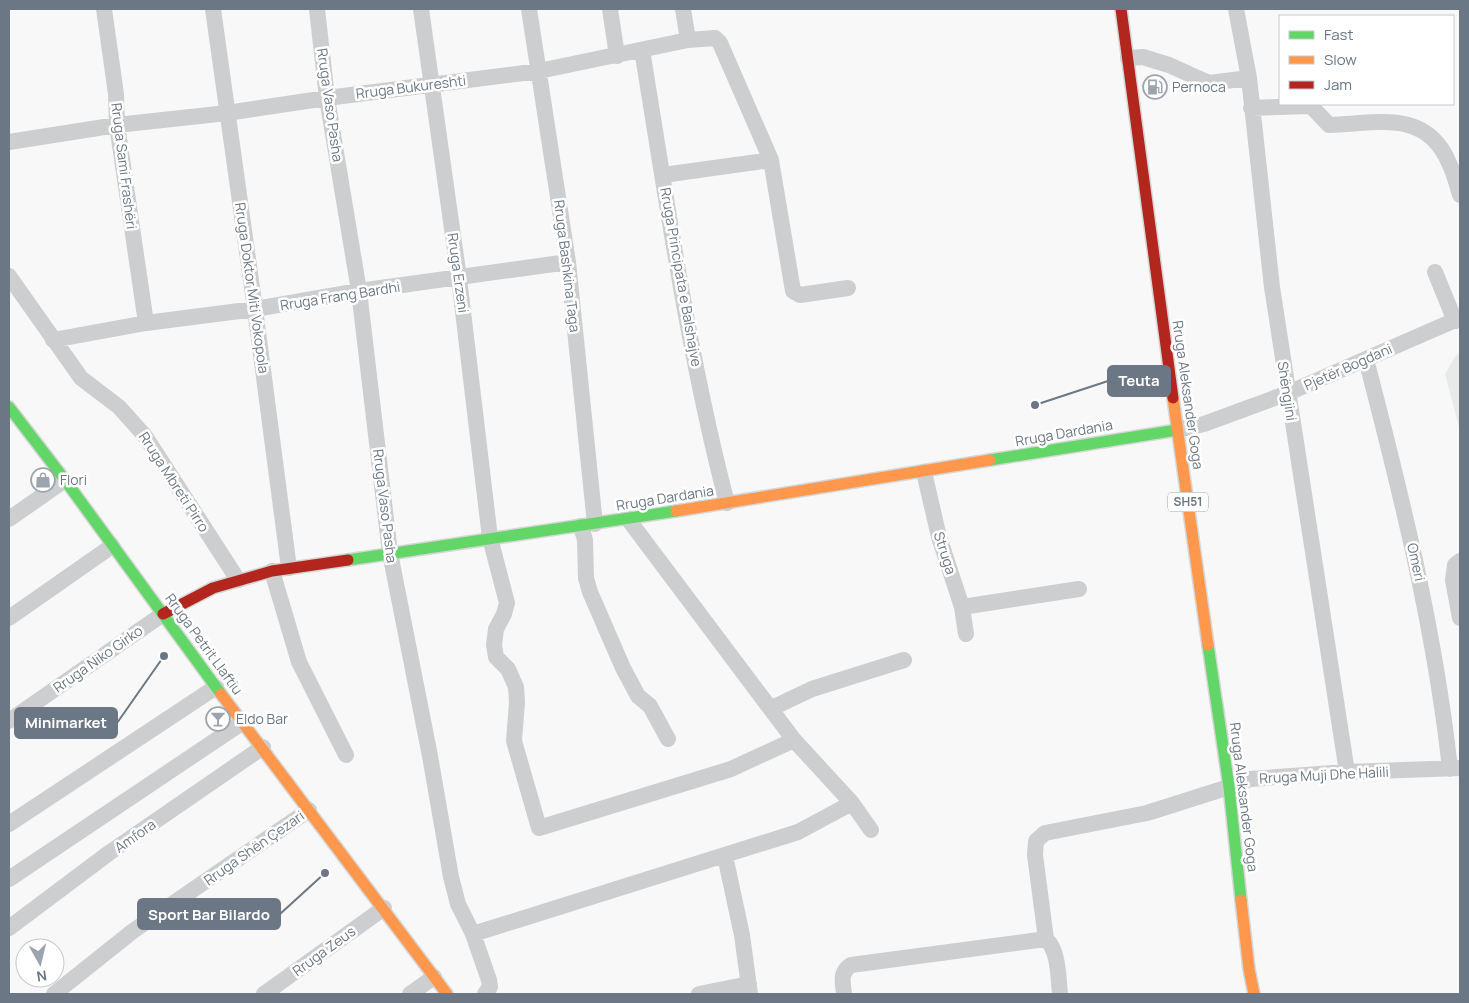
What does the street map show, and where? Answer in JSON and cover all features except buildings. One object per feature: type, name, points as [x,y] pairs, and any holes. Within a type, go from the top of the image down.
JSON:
[{"type":"main road","name":"Rruga Aleksander Goga","points":[[1121,9],[1177,430],[1229,787],[1248,969],[1254,994]]},
{"type":"main road","name":"Rruga Petrit Llaftiu","points":[[9,407],[65,480],[216,687],[447,994]]},
{"type":"main road","name":"Rruga Dardania","points":[[163,614],[213,588],[272,571],[628,519],[1177,430]]},
{"type":"street","name":"Rruga Sami Frashëri","points":[[104,9],[116,94],[117,125],[146,323]]},
{"type":"street","name":"Rruga Doktor Miti Vokopola","points":[[213,9],[289,568]]},
{"type":"street","name":"Rruga Vaso Pasha","points":[[317,9],[327,98],[359,291],[390,553],[430,756],[451,876],[458,904],[473,934],[489,980],[490,987],[486,994]]},
{"type":"street","name":"Rruga Erzeni","points":[[421,9],[460,278],[490,538],[507,603],[504,614],[496,629],[494,645],[496,657],[508,669],[516,687],[517,702],[514,741],[539,828],[731,769],[794,740]]},
{"type":"street","name":"Rruga Bashkina Taga","points":[[529,9],[568,262],[588,525],[585,540],[586,578],[590,592],[623,668],[638,696],[650,706],[668,739]]},
{"type":"street","points":[[610,9],[617,56]]},
{"type":"street","points":[[683,9],[688,40]]},
{"type":"street","name":"Shëngjini","points":[[1236,9],[1248,78],[1272,287],[1347,772]]},
{"type":"street","name":"Rruga Bukureshti","points":[[9,142],[117,125],[227,113],[327,98],[539,71],[688,40],[715,38],[720,43],[771,160]]},
{"type":"street","name":"Rruga Principata e Balshajve","points":[[642,50],[674,250],[701,393],[727,503]]},
{"type":"street","points":[[1128,58],[1143,57],[1169,65],[1209,84],[1248,78]]},
{"type":"street","points":[[1251,108],[1311,106],[1329,125],[1392,121],[1420,128],[1437,142],[1449,162],[1460,195]]},
{"type":"street","points":[[663,175],[771,160],[794,292],[800,295],[848,288]]},
{"type":"street","name":"Rruga Frang Bardhi","points":[[53,340],[146,323],[255,309],[359,291],[568,262]]},
{"type":"street","points":[[1435,272],[1458,320]]},
{"type":"street","name":"Rruga Mbreti Pirro","points":[[9,276],[81,378],[119,407],[145,436],[238,580]]},
{"type":"street","name":"Pjetër Bogdani","points":[[1177,430],[1204,424],[1288,393],[1458,320]]},
{"type":"street","name":"Omeri","points":[[1366,358],[1403,503],[1455,768]]},
{"type":"street","name":"Struga","points":[[924,472],[939,537],[962,607],[966,634]]},
{"type":"street","points":[[9,519],[65,480]]},
{"type":"street","points":[[628,519],[772,708],[794,740],[852,803],[871,830]]},
{"type":"street","points":[[9,618],[112,546]]},
{"type":"street","points":[[1460,561],[1455,565],[1453,580],[1460,618]]},
{"type":"street","points":[[272,571],[298,662],[346,755]]},
{"type":"street","points":[[962,607],[1079,589]]},
{"type":"street","name":"Rruga Niko Girko","points":[[9,721],[163,614]]},
{"type":"street","points":[[772,708],[812,690],[904,660]]},
{"type":"street","points":[[9,824],[216,687]]},
{"type":"street","points":[[9,879],[243,722]]},
{"type":"street","name":"Amfora","points":[[9,928],[109,853],[263,747]]},
{"type":"street","name":"Rruga Muji Dhe Halili","points":[[1046,939],[1035,855],[1036,840],[1045,833],[1147,813],[1250,779],[1347,772],[1455,768]]},
{"type":"street","points":[[473,934],[798,832],[852,803]]},
{"type":"street","name":"Rruga Shën Çezari","points":[[54,994],[133,931],[309,810]]},
{"type":"street","points":[[699,994],[749,989],[742,935],[725,856]]},
{"type":"street","name":"Rruga Zeus","points":[[264,994],[384,908]]},
{"type":"street","points":[[844,994],[842,974],[850,965],[1046,939],[1051,944],[1054,955],[1060,994]]},
{"type":"street","points":[[410,994],[434,977]]},
{"type":"shaded area","points":[[1460,354],[1460,431],[1445,374],[1456,355]]},
{"type":"traffic: fast","points":[[9,407],[65,480],[221,694]]},
{"type":"traffic: fast","points":[[990,460],[1177,430]]},
{"type":"traffic: fast","points":[[348,560],[676,511]]},
{"type":"traffic: fast","points":[[1208,645],[1229,787],[1241,900]]},
{"type":"traffic: slow","points":[[1173,398],[1208,645]]},
{"type":"traffic: slow","points":[[676,511],[990,460]]},
{"type":"traffic: slow","points":[[221,694],[447,994]]},
{"type":"traffic: slow","points":[[1241,900],[1249,969],[1254,994]]},
{"type":"traffic: jam","points":[[1121,9],[1173,398]]},
{"type":"traffic: jam","points":[[163,614],[213,588],[272,571],[348,560]]},
{"type":"place","name":"Pernoca","points":[[1155,87]]},
{"type":"place","name":"Teuta","points":[[1035,405]]},
{"type":"place","name":"Flori","points":[[43,480]]},
{"type":"place","name":"Minimarket","points":[[164,656]]},
{"type":"place","name":"Eldo Bar","points":[[218,719]]},
{"type":"place","name":"Sport Bar Bilardo","points":[[325,873]]}]
